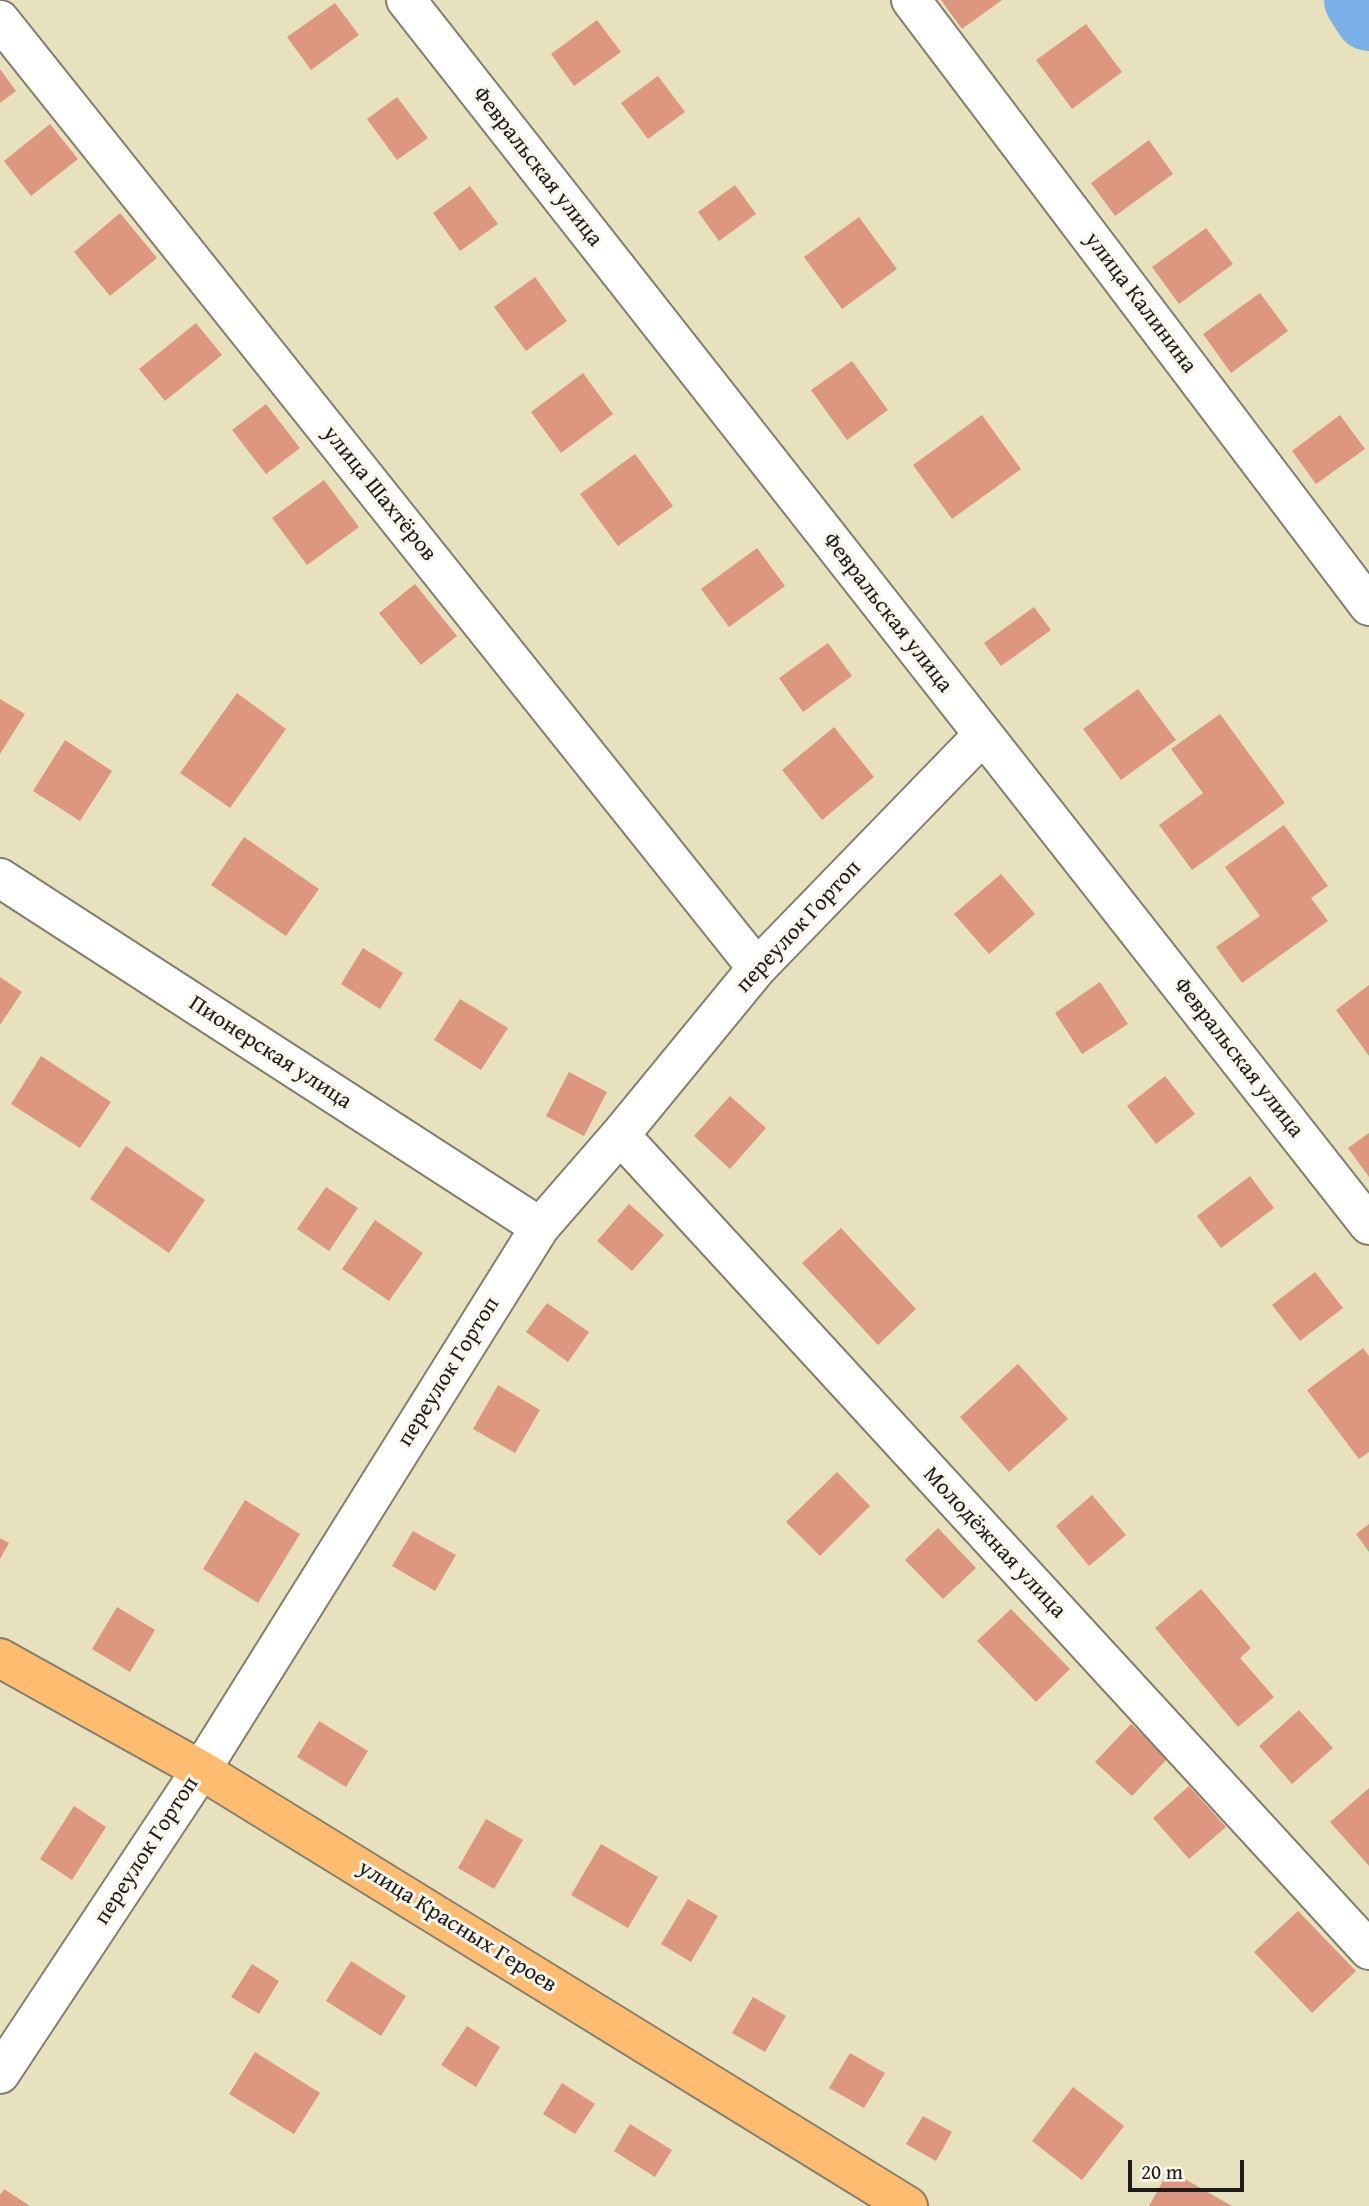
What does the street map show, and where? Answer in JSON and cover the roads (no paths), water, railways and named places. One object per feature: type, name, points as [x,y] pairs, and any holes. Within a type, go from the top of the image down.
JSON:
[{"type":"main road","name":"улица Красных Героев","points":[[0,1658],[201,1770],[908,2206]]},
{"type":"street","name":"Февральская улица","points":[[406,0],[1369,1225]]},
{"type":"street","name":"улица Калинина","points":[[911,0],[1369,607]]},
{"type":"street","name":"улица Шахтёров","points":[[0,20],[757,968]]},
{"type":"street","name":"переулок Гортоп","points":[[0,2074],[201,1770],[540,1227],[620,1135],[757,968],[984,735]]},
{"type":"street","name":"Пионерская улица","points":[[0,878],[540,1227]]},
{"type":"street","name":"Молодёжная улица","points":[[620,1135],[1369,1950]]},
{"type":"waterway","points":[[1359,0],[1369,16]]}]
